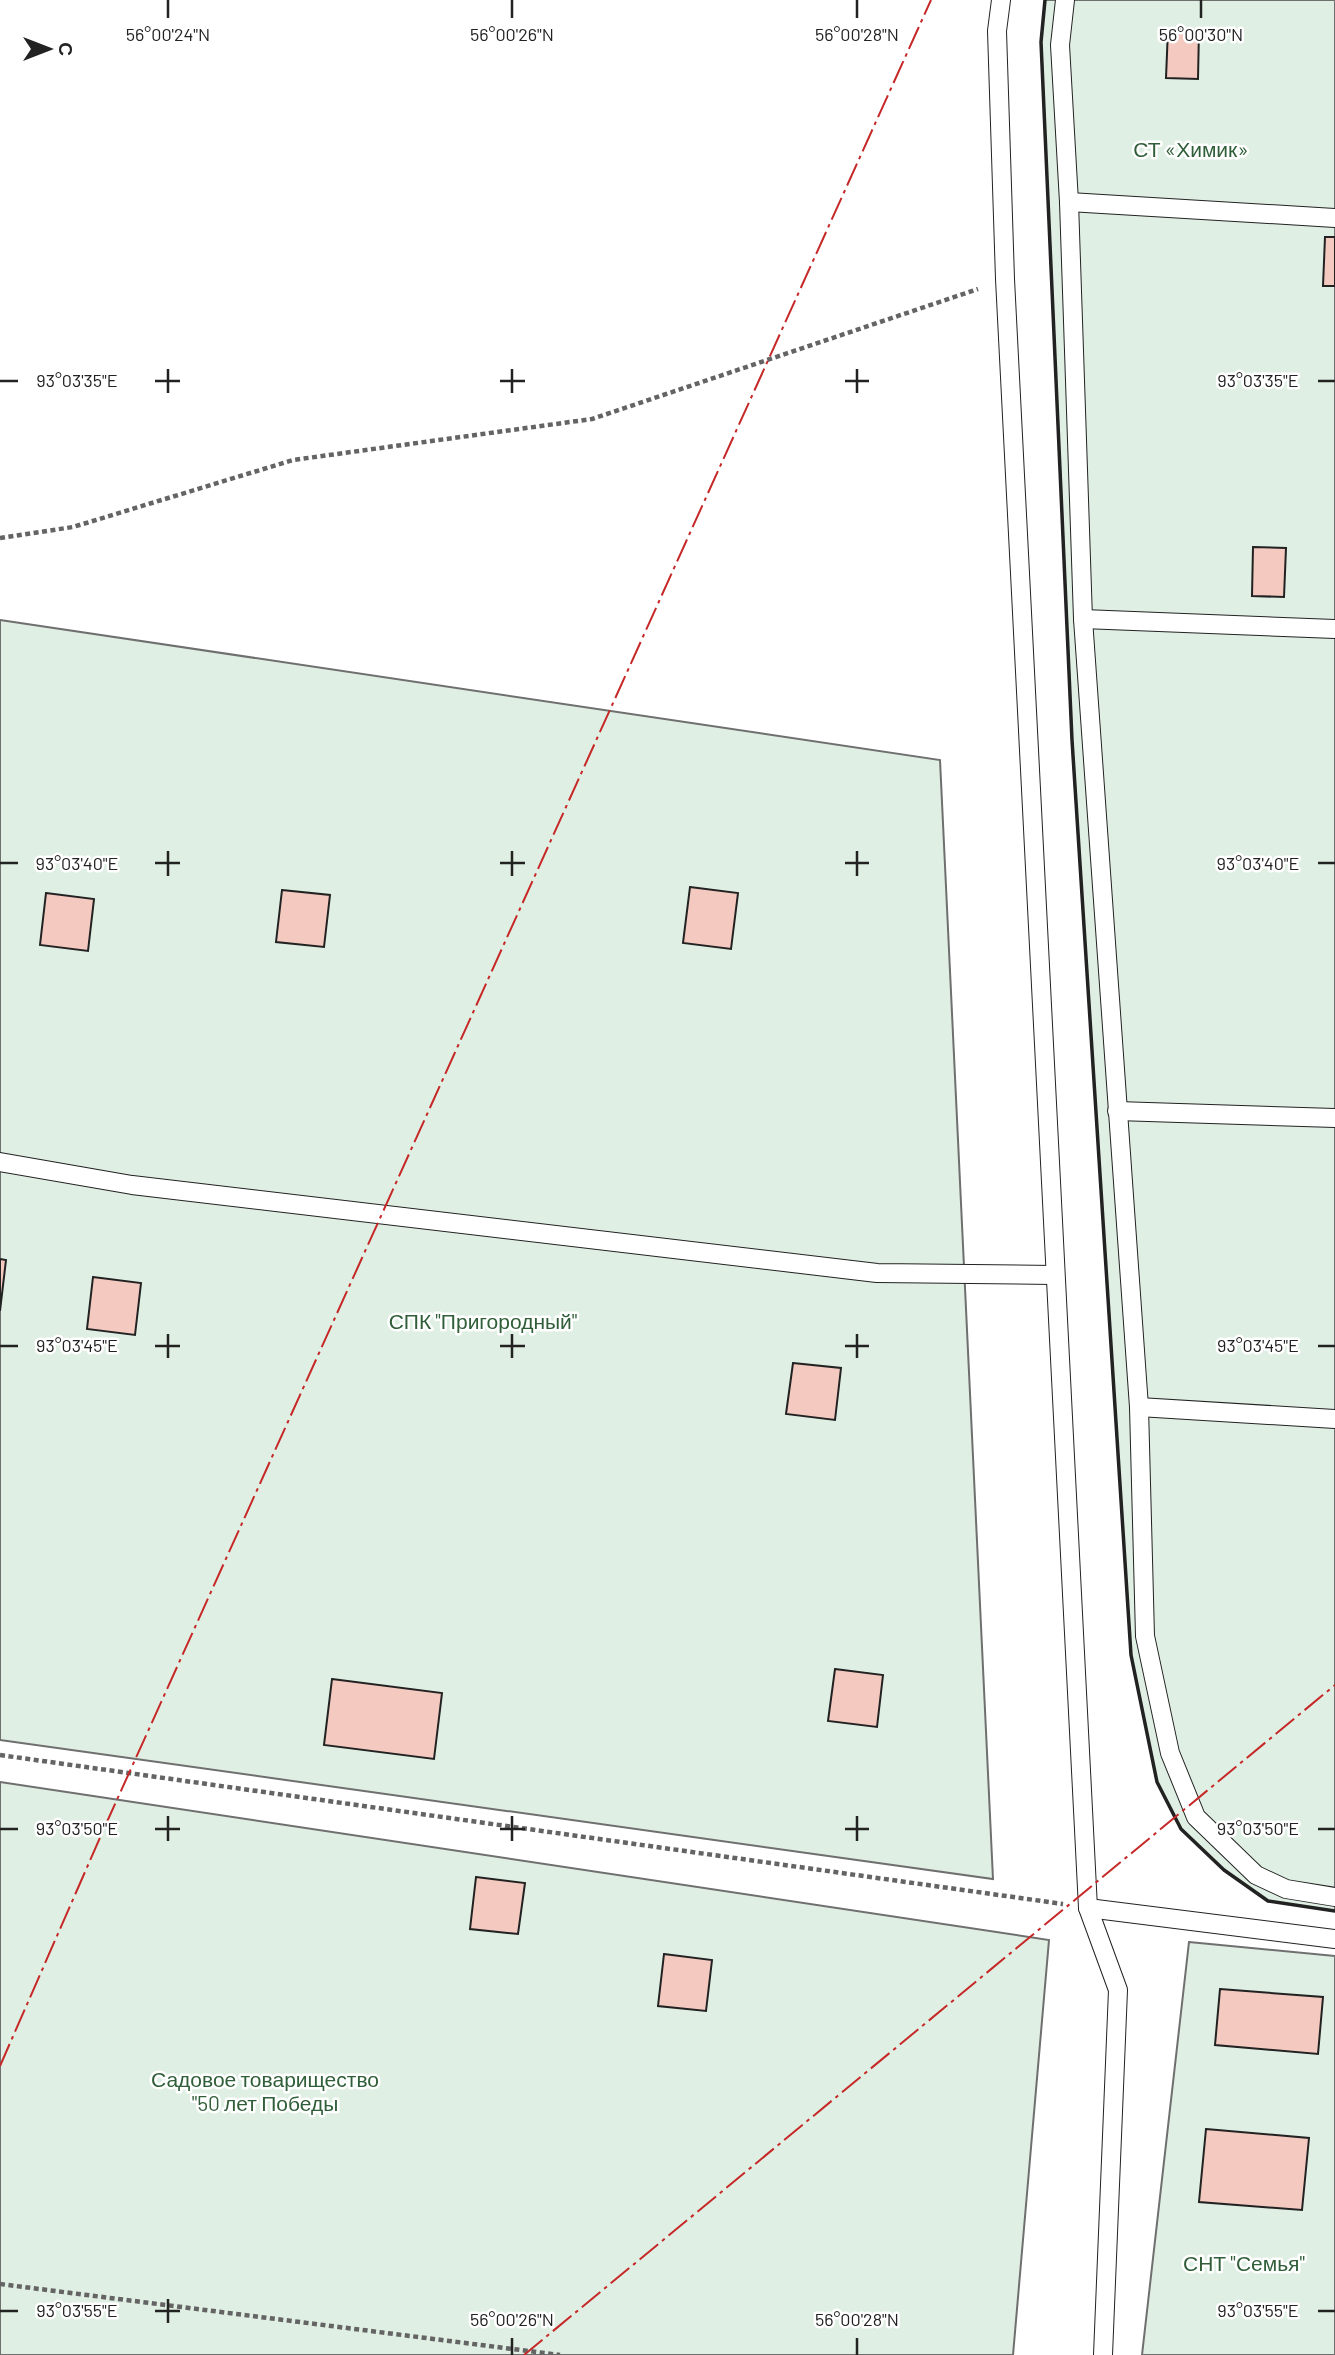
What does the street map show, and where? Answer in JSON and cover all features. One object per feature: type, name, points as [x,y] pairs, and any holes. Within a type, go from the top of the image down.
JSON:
[{"type":"lane","points":[[1001,0],[997,31],[1005,279],[1088,1908],[1118,1990],[1103,2355]]},
{"type":"lane","points":[[1065,0],[1060,45],[1069,202],[1083,619],[1139,1407],[1145,1636],[1170,1753],[1196,1817],[1256,1875],[1286,1889],[1335,1897]]},
{"type":"lane","points":[[1069,202],[1335,218]]},
{"type":"lane","points":[[1083,619],[1335,629]]},
{"type":"lane","points":[[1118,1111],[1335,1118]]},
{"type":"lane","points":[[0,1162],[132,1185],[877,1273],[1054,1275]]},
{"type":"lane","points":[[1139,1407],[1335,1419]]},
{"type":"lane","points":[[1088,1908],[1335,1939]]},
{"type":"path","points":[[0,538],[73,527],[293,460],[592,419],[1005,279]]},
{"type":"path","points":[[0,1755],[1088,1908]]},
{"type":"path","points":[[0,2284],[560,2355]]},
{"type":"green space","name":"СТ «Химик»","points":[[1045,0],[1335,0],[1335,1911],[1268,1901],[1224,1870],[1181,1829],[1157,1782],[1131,1655],[1072,740],[1041,42]]},
{"type":"green space","name":"СПК \"Пригородный\"","points":[[0,620],[940,760],[993,1879],[0,1740]]},
{"type":"green space","name":"Садовое товарищество \"50 лет Победы","points":[[0,1782],[1049,1940],[1013,2355],[0,2355]]},
{"type":"green space","name":"СНТ \"Семья\"","points":[[1189,1942],[1335,1956],[1335,2355],[1142,2355]]},
{"type":"building","points":[[1168,29],[1199,30],[1198,79],[1166,78]]},
{"type":"building","points":[[1325,237],[1335,237],[1335,286],[1323,286]]},
{"type":"building","points":[[1253,547],[1286,548],[1284,597],[1252,596]]},
{"type":"building","points":[[690,887],[738,893],[731,949],[683,943]]},
{"type":"building","points":[[282,890],[330,895],[324,947],[276,942]]},
{"type":"building","points":[[46,893],[94,899],[88,951],[40,945]]},
{"type":"building","points":[[0,1259],[6,1260],[0,1311]]},
{"type":"building","points":[[93,1277],[141,1283],[135,1335],[87,1329]]},
{"type":"building","points":[[793,1363],[841,1368],[835,1420],[786,1414]]},
{"type":"building","points":[[835,1669],[883,1675],[877,1727],[828,1721]]},
{"type":"building","points":[[332,1679],[442,1693],[434,1759],[324,1745]]},
{"type":"building","points":[[476,1877],[525,1883],[518,1934],[470,1929]]},
{"type":"building","points":[[664,1954],[712,1960],[706,2011],[658,2006]]},
{"type":"building","points":[[1220,1989],[1323,1997],[1318,2054],[1215,2045]]},
{"type":"building","points":[[1206,2129],[1309,2138],[1302,2210],[1199,2202]]},
{"type":"wall","points":[[1045,0],[1041,42],[1072,740],[1131,1655],[1157,1782],[1181,1829],[1224,1870],[1268,1901],[1335,1911]]},
{"type":"power","points":[[0,2066],[106,1824],[931,0]]},
{"type":"power","points":[[524,2355],[1335,1685]]}]
